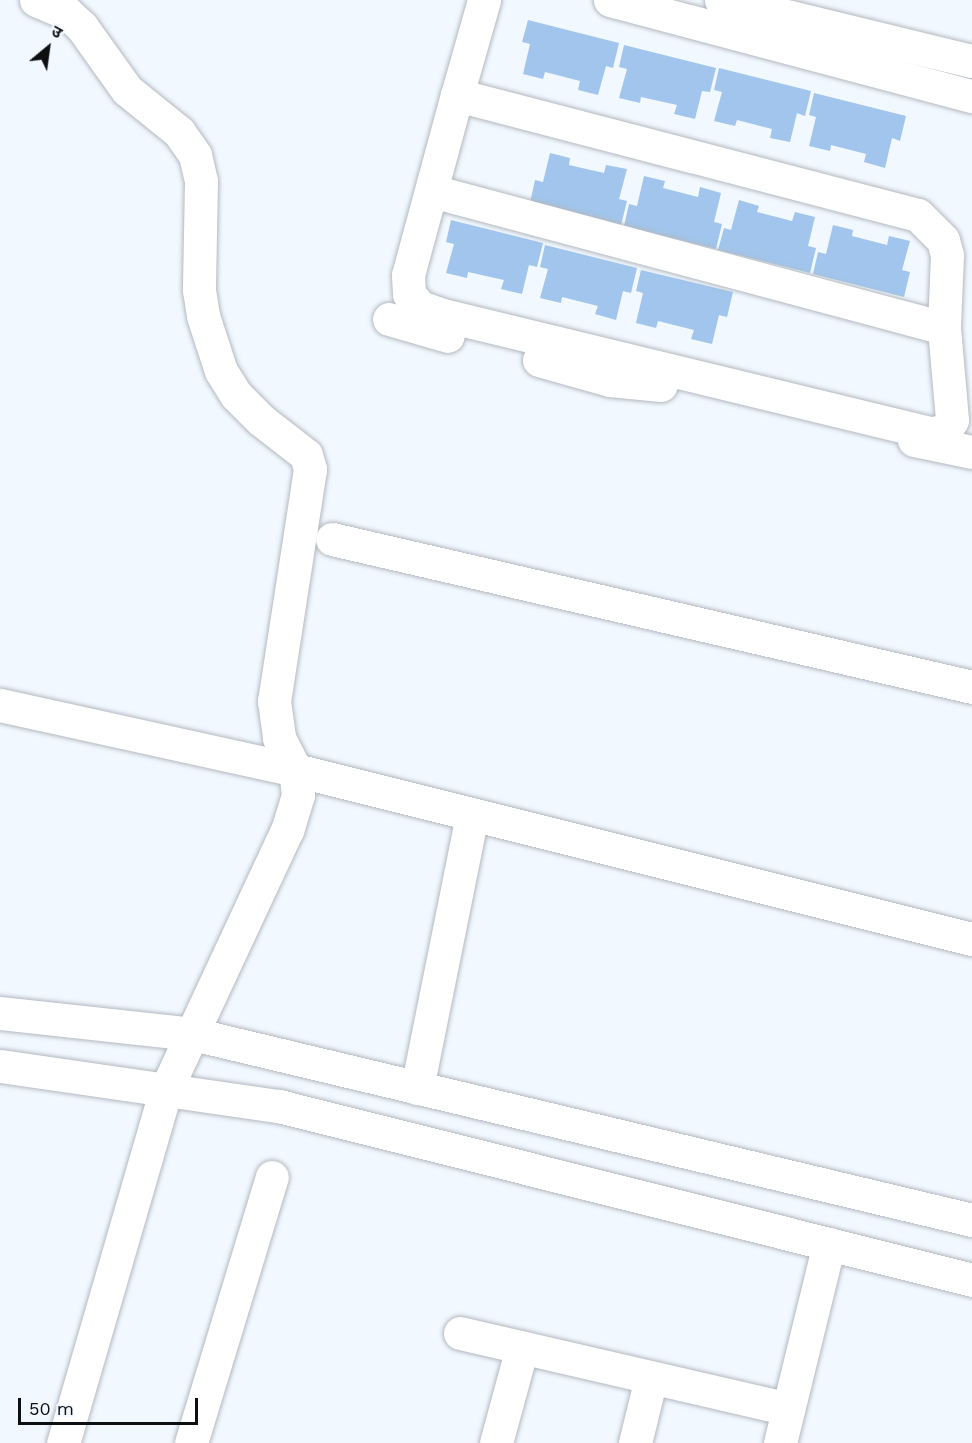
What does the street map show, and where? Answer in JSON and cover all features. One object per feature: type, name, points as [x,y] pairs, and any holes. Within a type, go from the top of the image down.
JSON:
[{"type":"street","points":[[36,0],[67,13],[82,27],[128,90],[179,132],[188,143],[195,155],[201,181],[199,290],[203,316],[221,371],[236,395],[261,420],[306,455],[310,469],[274,701],[279,738],[295,770],[298,795],[287,830],[166,1089],[63,1443]]},
{"type":"street","points":[[457,95],[918,215],[943,240],[947,255],[944,328],[951,420],[947,428],[940,432],[930,433],[444,315],[420,307],[409,294],[408,275],[432,191],[457,95],[484,0]]},
{"type":"street","points":[[610,0],[972,96]]},
{"type":"street","points":[[722,0],[972,61]]},
{"type":"street","points":[[432,191],[944,328]]},
{"type":"street","points":[[390,319],[610,380],[651,383],[972,452]]},
{"type":"street","points":[[332,539],[972,687]]},
{"type":"street","points":[[0,705],[295,770],[972,939]]},
{"type":"street","points":[[417,1088],[472,814]]},
{"type":"street","points":[[0,1013],[193,1034],[972,1220]]},
{"type":"street","points":[[0,1066],[279,1106],[972,1280]]},
{"type":"street","points":[[191,1443],[272,1177]]},
{"type":"street","points":[[780,1443],[829,1244]]},
{"type":"street","points":[[460,1333],[788,1409]]},
{"type":"street","points":[[496,1443],[522,1347]]},
{"type":"street","points":[[634,1443],[651,1378]]},
{"type":"building","points":[[528,20],[619,43],[613,68],[606,66],[598,95],[578,90],[580,81],[545,72],[543,79],[523,74],[530,44],[522,42]]},
{"type":"building","points":[[624,45],[716,68],[710,92],[702,91],[695,119],[674,114],[677,105],[641,97],[640,103],[619,98],[627,69],[619,67]]},
{"type":"building","points":[[719,68],[811,91],[805,116],[797,113],[790,142],[770,138],[772,129],[737,120],[735,126],[714,121],[722,92],[714,90]]},
{"type":"building","points":[[814,93],[906,116],[900,141],[892,138],[885,168],[864,162],[866,154],[831,145],[830,151],[809,146],[816,117],[809,115]]},
{"type":"building","points":[[550,153],[570,158],[569,165],[604,173],[606,165],[627,169],[619,199],[627,201],[621,225],[530,203],[535,180],[543,182]]},
{"type":"building","points":[[644,176],[665,181],[663,188],[698,197],[700,187],[721,193],[714,222],[722,224],[716,249],[624,226],[629,204],[637,206]]},
{"type":"building","points":[[739,200],[759,206],[757,212],[792,221],[795,212],[815,217],[808,246],[816,248],[810,273],[718,250],[724,228],[731,230]]},
{"type":"building","points":[[451,220],[543,243],[537,267],[529,265],[522,294],[501,289],[504,280],[468,272],[467,278],[446,273],[454,244],[446,242]]},
{"type":"building","points":[[833,225],[853,230],[852,236],[887,245],[889,236],[910,241],[902,270],[910,272],[904,297],[813,274],[818,252],[826,254]]},
{"type":"building","points":[[545,245],[637,268],[631,293],[623,291],[616,320],[595,314],[598,306],[562,297],[561,303],[540,298],[548,269],[540,267]]},
{"type":"building","points":[[641,270],[733,292],[727,317],[719,315],[712,344],[691,339],[694,330],[658,321],[656,328],[636,323],[643,293],[636,291]]}]
